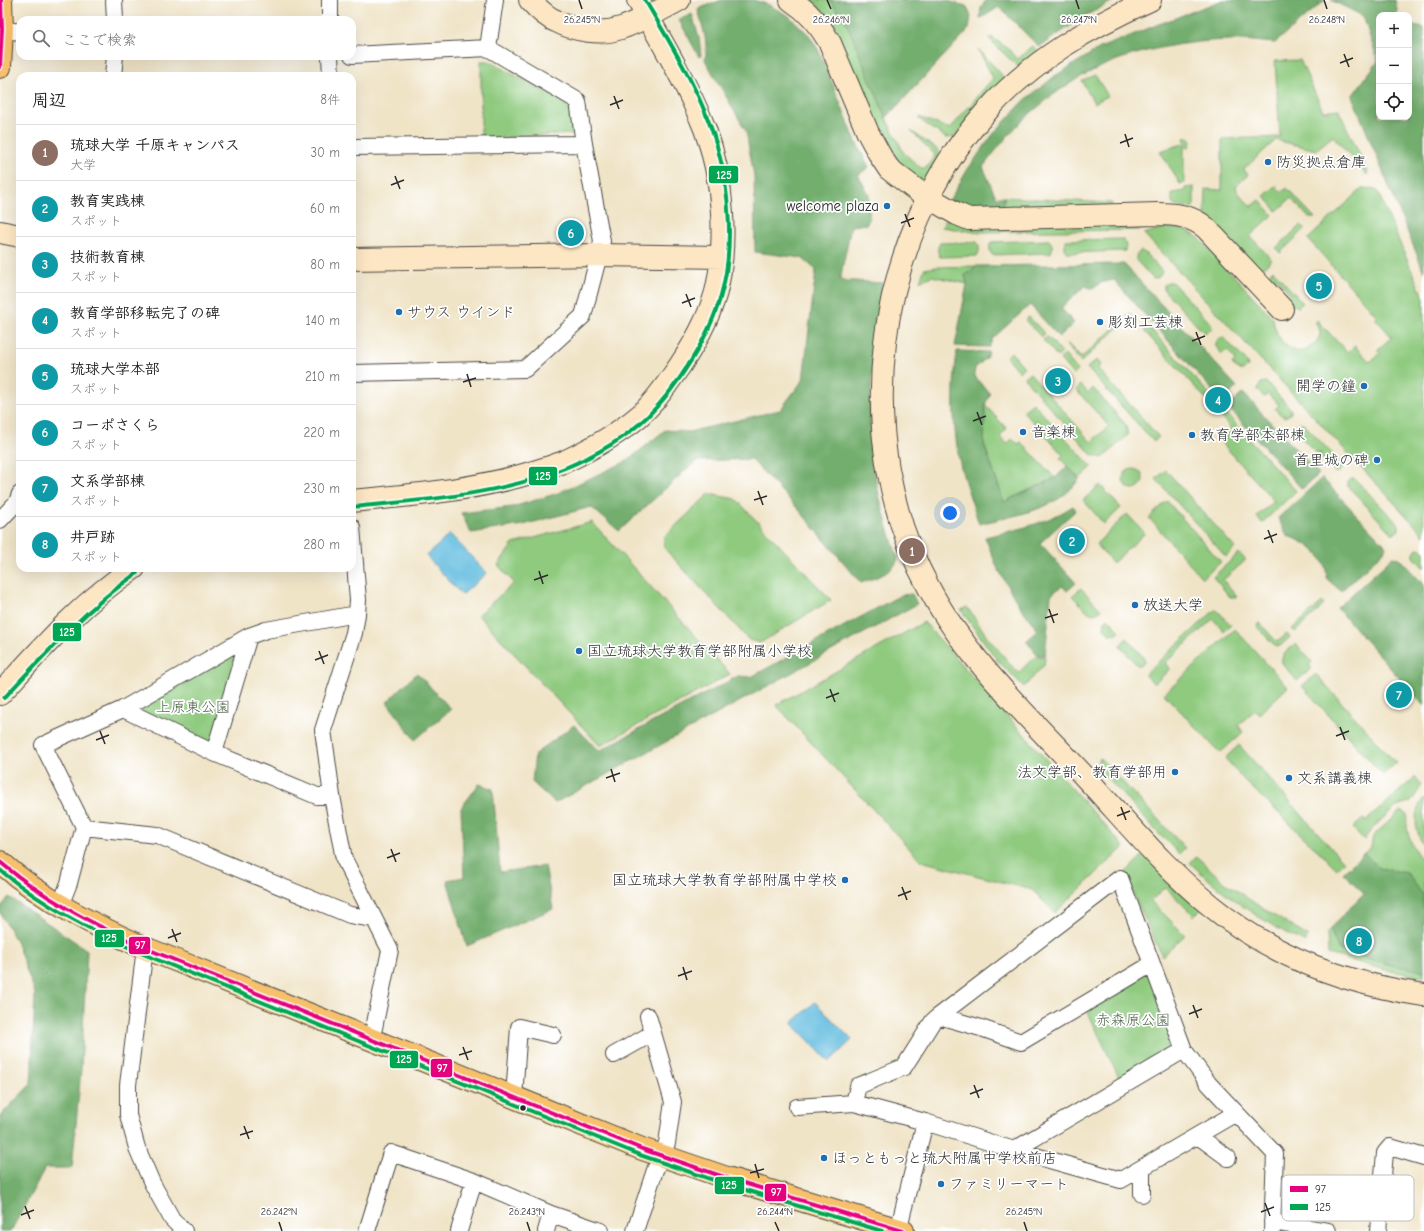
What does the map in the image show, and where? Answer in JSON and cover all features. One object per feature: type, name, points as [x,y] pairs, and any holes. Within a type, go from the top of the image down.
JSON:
[{"type":"main road","points":[[0,67],[7,30],[1,0]]},
{"type":"main road","points":[[0,862],[60,906],[104,930],[145,948],[514,1098],[661,1155],[727,1178],[899,1231]]},
{"type":"street","points":[[114,0],[115,16]]},
{"type":"street","points":[[330,0],[330,16]]},
{"type":"street","points":[[488,48],[495,0]]},
{"type":"street","points":[[530,0],[540,11],[554,21],[569,27],[588,31],[620,29],[643,8],[680,0]]},
{"type":"street","points":[[791,0],[808,13],[830,43],[868,133],[885,163],[900,178],[929,198],[965,218],[974,219],[1158,214],[1174,214],[1192,219],[1206,228],[1282,309]]},
{"type":"street","points":[[1150,0],[1107,20],[1074,39],[1046,58],[1017,81],[987,111],[972,129],[942,173],[929,198],[907,248],[898,279],[891,307],[884,360],[883,421],[887,467],[896,505],[906,537],[922,574],[944,615],[964,644],[1001,687],[1172,870],[1214,908],[1249,933],[1285,953],[1355,981],[1383,988],[1424,995]]},
{"type":"street","points":[[356,501],[443,492],[516,478],[565,461],[605,440],[638,417],[664,388],[685,359],[694,343],[716,292],[721,257],[721,198],[715,165],[705,130],[687,90],[643,8]]},
{"type":"street","points":[[356,55],[488,48],[578,101],[584,144],[602,240],[583,316],[525,369],[356,373]]},
{"type":"street","points":[[113,72],[114,60]]},
{"type":"street","points":[[330,60],[331,72]]},
{"type":"street","points":[[356,147],[584,144]]},
{"type":"street","points":[[0,232],[16,235]]},
{"type":"street","points":[[356,259],[599,255],[721,257]]},
{"type":"street","points":[[0,520],[16,503]]},
{"type":"street","points":[[0,694],[43,647],[81,609],[129,572]]},
{"type":"street","points":[[356,572],[358,600],[354,633],[324,730],[332,796],[344,859],[390,950],[371,1039]]},
{"type":"street","points":[[60,906],[69,883],[84,827],[43,745],[123,709],[249,636],[266,630],[357,614]]},
{"type":"street","points":[[214,753],[249,636]]},
{"type":"street","points":[[123,709],[214,753],[317,796],[332,796]]},
{"type":"street","points":[[84,827],[157,835],[350,915],[374,919]]},
{"type":"street","points":[[854,1103],[858,1086],[904,1067],[933,1021],[938,1016],[1120,878],[1184,1050],[1209,1084],[1275,1154],[1272,1227],[1328,1231]]},
{"type":"street","points":[[145,948],[128,1085],[128,1115],[137,1148],[146,1171],[172,1219],[184,1231]]},
{"type":"street","points":[[938,1016],[981,1028],[1021,1042],[1152,964]]},
{"type":"street","points":[[636,1231],[661,1155],[667,1143],[673,1102],[648,1016]]},
{"type":"street","points":[[514,1098],[519,1027],[553,1035]]},
{"type":"street","points":[[614,1055],[653,1033]]},
{"type":"street","points":[[1014,1150],[1184,1050]]},
{"type":"street","points":[[797,1107],[854,1103],[925,1122],[1014,1150],[1121,1180],[1236,1113]]},
{"type":"street","points":[[899,1231],[925,1122]]},
{"type":"street","points":[[1198,1136],[1228,1158]]},
{"type":"street","points":[[1383,1175],[1385,1153],[1390,1147],[1424,1157]]},
{"type":"street","points":[[367,1231],[390,1153],[474,1181],[551,1214],[601,1231]]},
{"type":"street","points":[[1142,1168],[1142,1194]]},
{"type":"street","points":[[459,1231],[474,1181]]},
{"type":"street","points":[[546,1231],[551,1214]]},
{"type":"street","points":[[1378,1231],[1379,1221]]},
{"type":"green space","points":[[722,0],[754,0],[767,4],[789,16],[809,35],[819,51],[856,142],[869,167],[858,175],[869,195],[869,218],[867,224],[851,226],[840,280],[883,283],[872,369],[870,413],[872,456],[879,495],[898,559],[896,564],[888,572],[861,583],[799,510],[751,459],[696,461],[619,531],[591,507],[523,525],[471,533],[461,513],[513,507],[558,493],[627,461],[665,430],[689,432],[780,410],[803,380],[816,270],[802,258],[755,252],[754,176],[746,131],[705,60],[706,41],[698,9]]},
{"type":"green space","points":[[807,0],[829,0],[846,22],[886,118],[904,153],[921,168],[926,168],[935,155],[911,131],[938,150],[939,158],[936,167],[924,181],[919,180],[893,158],[895,154],[884,132],[879,131]]},
{"type":"green space","points":[[829,0],[944,0],[966,6],[971,16],[969,29],[886,118],[846,22]]},
{"type":"green space","points":[[986,0],[1115,0],[1085,16],[1039,47],[999,7],[980,19],[981,8]]},
{"type":"green space","points":[[1223,0],[1325,0],[1275,43],[1235,40],[1182,44],[1134,54],[1087,73],[1062,89],[1022,121],[983,167],[996,197],[1004,197],[1003,212],[980,213],[949,201],[968,169],[994,133],[1024,101],[1055,76],[1100,48]]},
{"type":"green space","points":[[1331,0],[1395,0],[1397,12],[1376,12],[1376,55],[1363,16]]},
{"type":"green space","points":[[692,14],[699,38],[701,56],[699,57],[679,20]]},
{"type":"green space","points":[[1412,26],[1424,28],[1424,272],[1352,96],[1376,64],[1376,120],[1412,120]]},
{"type":"green space","points":[[991,37],[1009,49],[1018,59],[1033,46],[1039,52],[1020,66],[1017,66],[989,39]]},
{"type":"green space","points":[[978,49],[1002,75],[1002,80],[955,137],[946,138],[919,119],[919,117],[950,129],[993,78]]},
{"type":"green space","points":[[1300,60],[1323,111],[1338,109],[1368,172],[1367,175],[1333,136],[1316,150],[1276,140],[1244,169],[1248,175],[1236,186],[1237,191],[1251,207],[1260,200],[1273,215],[1250,236],[1272,260],[1264,267],[1256,269],[1207,218],[1205,214],[1206,189],[1222,190],[1222,139],[1280,137],[1275,61]]},
{"type":"green space","points":[[481,61],[489,61],[566,103],[572,112],[573,134],[481,139]]},
{"type":"green space","points":[[1095,75],[1108,96],[1094,103],[1082,81]]},
{"type":"green space","points":[[1184,138],[1190,138],[1191,142],[1189,147],[1184,147],[1184,183],[1180,184],[1160,151],[1186,143]]},
{"type":"green space","points":[[1276,186],[1282,192],[1287,188],[1315,218],[1309,218],[1291,198],[1277,211],[1264,196]]},
{"type":"green space","points":[[1194,187],[1194,205],[1192,208],[1175,206],[1172,202],[1172,193],[1185,191],[1185,188]]},
{"type":"green space","points":[[1363,188],[1377,190],[1424,299],[1424,535],[1144,234],[1166,227],[1186,230],[1199,238],[1273,318],[1278,335],[1290,349],[1302,351],[1308,349],[1316,342],[1320,334],[1315,322],[1317,320],[1347,352],[1355,346],[1370,362],[1380,353],[1377,350],[1392,337],[1375,318],[1377,316],[1308,239]]},
{"type":"green space","points":[[1004,197],[1112,203],[1112,206],[1003,212]]},
{"type":"green space","points":[[947,217],[1162,222],[1139,230],[974,232],[942,227]]},
{"type":"green space","points":[[1301,225],[1305,229],[1280,253],[1276,248]]},
{"type":"green space","points":[[1124,239],[1126,246],[1125,251],[1067,253],[1064,246],[1066,240]]},
{"type":"green space","points":[[1049,240],[1052,246],[1050,253],[992,255],[990,250],[991,242]]},
{"type":"green space","points":[[977,242],[979,252],[977,256],[940,257],[938,253],[940,243]]},
{"type":"green space","points":[[1140,251],[1144,252],[1162,271],[1158,277],[1153,279],[1136,260],[1136,256]]},
{"type":"green space","points":[[1124,264],[1237,387],[1222,401],[1114,280],[1100,283],[1093,289],[1085,286],[1061,308],[1074,323],[1059,337],[1030,305],[993,338],[989,347],[955,346],[967,284],[965,275],[976,266]]},
{"type":"green space","points":[[976,266],[965,275],[967,284],[932,276],[920,281],[924,269],[936,267]]},
{"type":"green space","points":[[1273,270],[1303,303],[1298,307],[1292,304],[1288,305],[1285,301],[1291,295],[1276,278],[1269,284],[1267,277]]},
{"type":"green space","points":[[1168,282],[1172,282],[1211,324],[1212,328],[1208,332],[1203,332],[1164,290],[1164,285]]},
{"type":"green space","points":[[1130,313],[1132,315],[1081,362],[1066,345],[1068,344],[1081,358]]},
{"type":"green space","points":[[1029,317],[1045,334],[1041,337],[1025,320]]},
{"type":"green space","points":[[1149,327],[1218,404],[1214,408],[1144,331]]},
{"type":"green space","points":[[1048,337],[1062,353],[1058,357],[1043,340]]},
{"type":"green space","points":[[1220,338],[1224,338],[1247,362],[1248,366],[1243,371],[1239,370],[1232,364],[1236,360],[1227,350],[1222,354],[1216,347],[1216,342]]},
{"type":"green space","points":[[957,351],[989,352],[986,358],[975,368],[974,375],[990,394],[985,405],[984,444],[1004,502],[1055,478],[1068,466],[1079,479],[1070,490],[1047,505],[1034,510],[979,524],[961,468],[954,424],[954,381]]},
{"type":"green space","points":[[1011,352],[1024,367],[1019,372],[1006,357]]},
{"type":"green space","points":[[1065,355],[1078,371],[1073,375],[1060,359]]},
{"type":"green space","points":[[1097,360],[1101,365],[1098,369],[1159,437],[1154,442],[1087,368]]},
{"type":"green space","points":[[1030,373],[1091,442],[1109,426],[1076,390],[1081,385],[1088,393],[1093,388],[1126,425],[1128,435],[1103,458],[1092,455],[1026,380],[1025,377]]},
{"type":"green space","points":[[1266,382],[1291,409],[1291,413],[1287,416],[1283,417],[1275,409],[1279,405],[1268,394],[1264,397],[1257,390],[1261,383]]},
{"type":"green space","points":[[1243,393],[1319,474],[1302,489],[1228,407]]},
{"type":"green space","points":[[1033,403],[1092,467],[1079,479],[1060,458],[1063,455],[1023,411]]},
{"type":"green space","points":[[985,405],[1007,429],[1000,436],[1007,444],[1012,439],[1018,444],[1021,442],[1055,478],[1004,502],[984,444]]},
{"type":"green space","points":[[1224,411],[1296,491],[1262,523],[1257,516],[1274,501],[1220,441],[1232,430],[1220,415]]},
{"type":"green space","points":[[1298,423],[1303,423],[1342,464],[1342,468],[1338,473],[1334,472],[1319,456],[1321,453],[1320,452],[1318,455],[1295,431],[1295,426]]},
{"type":"green space","points":[[1133,469],[1140,472],[1143,479],[1140,486],[1133,489],[1126,486],[1123,479],[1126,472]]},
{"type":"green space","points":[[1166,470],[1235,548],[1226,557],[1156,479]]},
{"type":"green space","points":[[1322,478],[1386,546],[1384,551],[1341,591],[1327,579],[1324,563],[1315,551],[1302,542],[1287,536],[1278,518]]},
{"type":"green space","points":[[1351,479],[1355,479],[1399,525],[1399,530],[1395,533],[1391,533],[1348,486],[1348,482]]},
{"type":"green space","points":[[1100,485],[1121,508],[1104,524],[1083,500]]},
{"type":"green space","points":[[709,494],[736,499],[831,600],[760,643],[749,640],[664,548],[664,537]]},
{"type":"green space","points":[[1167,501],[1221,562],[1202,578],[1149,518]]},
{"type":"green space","points":[[1073,506],[1076,510],[1040,543],[1076,583],[1067,591],[1062,586],[1051,595],[1045,655],[1038,655],[1026,641],[1038,631],[1015,599],[997,567],[985,537],[1041,522]]},
{"type":"green space","points":[[1127,514],[1145,533],[1113,563],[1096,544]]},
{"type":"green space","points":[[592,522],[730,674],[600,746],[478,615],[514,583],[498,565],[513,544]]},
{"type":"green space","points":[[1417,548],[1424,551],[1424,568],[1414,557],[1414,552]]},
{"type":"green space","points":[[1239,553],[1246,560],[1223,580],[1237,597],[1230,597],[1213,577]]},
{"type":"green space","points":[[1393,557],[1399,558],[1424,585],[1424,706],[1337,608]]},
{"type":"green space","points":[[1081,588],[1101,610],[1093,614],[1090,613],[1072,596]]},
{"type":"green space","points":[[912,594],[917,604],[555,803],[532,782],[535,754],[574,725],[599,751],[738,676],[751,677],[901,595]]},
{"type":"green space","points":[[1322,602],[1324,605],[1295,632],[1292,629]]},
{"type":"green space","points":[[967,607],[989,639],[1018,673],[1036,656],[1045,657],[1044,665],[1024,687],[998,661],[961,610]]},
{"type":"green space","points":[[1216,609],[1231,625],[1224,631],[1213,619],[1165,663],[1170,669],[1154,684],[1145,674]]},
{"type":"green space","points":[[1108,618],[1120,631],[1116,634],[1109,634],[1104,628],[1105,620]]},
{"type":"green space","points":[[924,622],[1124,847],[1055,913],[1032,890],[921,861],[776,705]]},
{"type":"green space","points":[[1259,622],[1277,642],[1287,634],[1290,637],[1280,646],[1276,647],[1258,628]]},
{"type":"green space","points":[[1235,629],[1288,687],[1259,714],[1255,710],[1238,725],[1243,732],[1220,753],[1164,694]]},
{"type":"green space","name":"上原東公園","points":[[249,636],[214,753],[123,709]]},
{"type":"green space","points":[[1127,638],[1145,660],[1142,665],[1139,666],[1136,664],[1120,645]]},
{"type":"green space","points":[[1296,644],[1312,662],[1309,665],[1312,668],[1297,681],[1282,663],[1282,657]]},
{"type":"green space","points":[[417,673],[451,709],[415,740],[387,702]]},
{"type":"green space","points":[[1316,674],[1396,763],[1383,775],[1302,686]]},
{"type":"green space","points":[[1239,745],[1344,862],[1337,869],[1245,781],[1225,758]]},
{"type":"green space","points":[[1100,758],[1185,848],[1179,854],[1096,766]]},
{"type":"green space","points":[[1415,777],[1422,785],[1411,802],[1402,804],[1385,816],[1364,840],[1353,828],[1363,819],[1366,821]]},
{"type":"green space","points":[[479,784],[493,789],[500,872],[545,866],[553,909],[467,946],[447,880],[464,877],[461,808]]},
{"type":"green space","points":[[1424,798],[1424,847],[1417,829],[1416,816],[1420,804]]},
{"type":"green space","points":[[1400,811],[1407,814],[1407,828],[1410,840],[1416,852],[1424,862],[1424,913],[1407,873],[1379,868],[1364,853],[1371,847],[1373,836]]},
{"type":"green space","points":[[1364,853],[1379,868],[1407,873],[1423,895],[1424,971],[1390,965],[1339,950],[1330,929],[1364,893],[1343,873]]},
{"type":"green space","points":[[1144,854],[1202,908],[1194,916],[1165,887],[1151,901],[1185,935],[1162,956],[1124,874]]},
{"type":"green space","points":[[1196,856],[1224,882],[1307,936],[1306,943],[1289,935],[1259,917],[1217,887],[1190,863]]},
{"type":"green space","points":[[9,897],[87,950],[81,1069],[72,1168],[45,1168],[11,1231],[0,1231],[0,1116],[31,1084],[35,993],[16,941],[0,912],[0,908]]},
{"type":"green space","points":[[1330,929],[1339,950],[1424,971],[1424,977],[1386,970],[1328,954],[1327,933]]},
{"type":"green space","name":"赤森原公園","points":[[1152,964],[1184,1050],[1123,1086],[1084,1004]]},
{"type":"water","points":[[450,534],[487,573],[462,595],[426,556]]},
{"type":"water","points":[[815,1002],[852,1040],[829,1062],[792,1023]]},
{"type":"transit line","name":"97","points":[[0,67],[2,29],[1,0]]},
{"type":"transit line","name":"125","points":[[356,507],[434,499],[488,490],[540,477],[576,463],[619,439],[647,417],[670,391],[701,344],[716,311],[725,278],[728,259],[729,220],[725,182],[711,127],[695,89],[645,0]]},
{"type":"transit line","name":"125","points":[[4,698],[51,648],[84,616],[137,573]]},
{"type":"transit line","name":"97","points":[[0,862],[34,888],[70,910],[145,948],[642,1149],[727,1178],[903,1231]]},
{"type":"transit line","name":"125","points":[[0,870],[33,895],[68,917],[143,954],[640,1155],[725,1184],[882,1231]]},
{"type":"place","name":"防災拠点倉庫","points":[[1268,162]]},
{"type":"place","name":"welcome plaza","points":[[887,206]]},
{"type":"place","name":"コーポさくら","points":[[571,233]]},
{"type":"place","name":"琉球大学本部","points":[[1319,286]]},
{"type":"place","name":"サウス ウインド","points":[[399,312]]},
{"type":"place","name":"彫刻工芸棟","points":[[1100,322]]},
{"type":"place","name":"技術教育棟","points":[[1058,381]]},
{"type":"place","name":"開学の鐘","points":[[1364,386]]},
{"type":"place","name":"教育学部移転完了の碑","points":[[1218,400]]},
{"type":"place","name":"音楽棟","points":[[1023,432]]},
{"type":"place","name":"教育学部本部棟","points":[[1192,435]]},
{"type":"place","name":"首里城の碑","points":[[1377,460]]},
{"type":"place","name":"教育実践棟","points":[[1072,541]]},
{"type":"place","name":"琉球大学 千原キャンパス","points":[[912,551]]},
{"type":"place","name":"放送大学","points":[[1135,605]]},
{"type":"place","name":"国立琉球大学教育学部附属小学校","points":[[579,651]]},
{"type":"place","name":"文系学部棟","points":[[1399,695]]},
{"type":"place","name":"法文学部、教育学部用","points":[[1175,772]]},
{"type":"place","name":"文系講義棟","points":[[1289,778]]},
{"type":"place","name":"国立琉球大学教育学部附属中学校","points":[[845,880]]},
{"type":"place","name":"井戸跡","points":[[1359,941]]},
{"type":"place","name":"ほっともっと琉大附属中学校前店","points":[[824,1158]]},
{"type":"place","name":"ファミリーマート","points":[[941,1184]]}]
